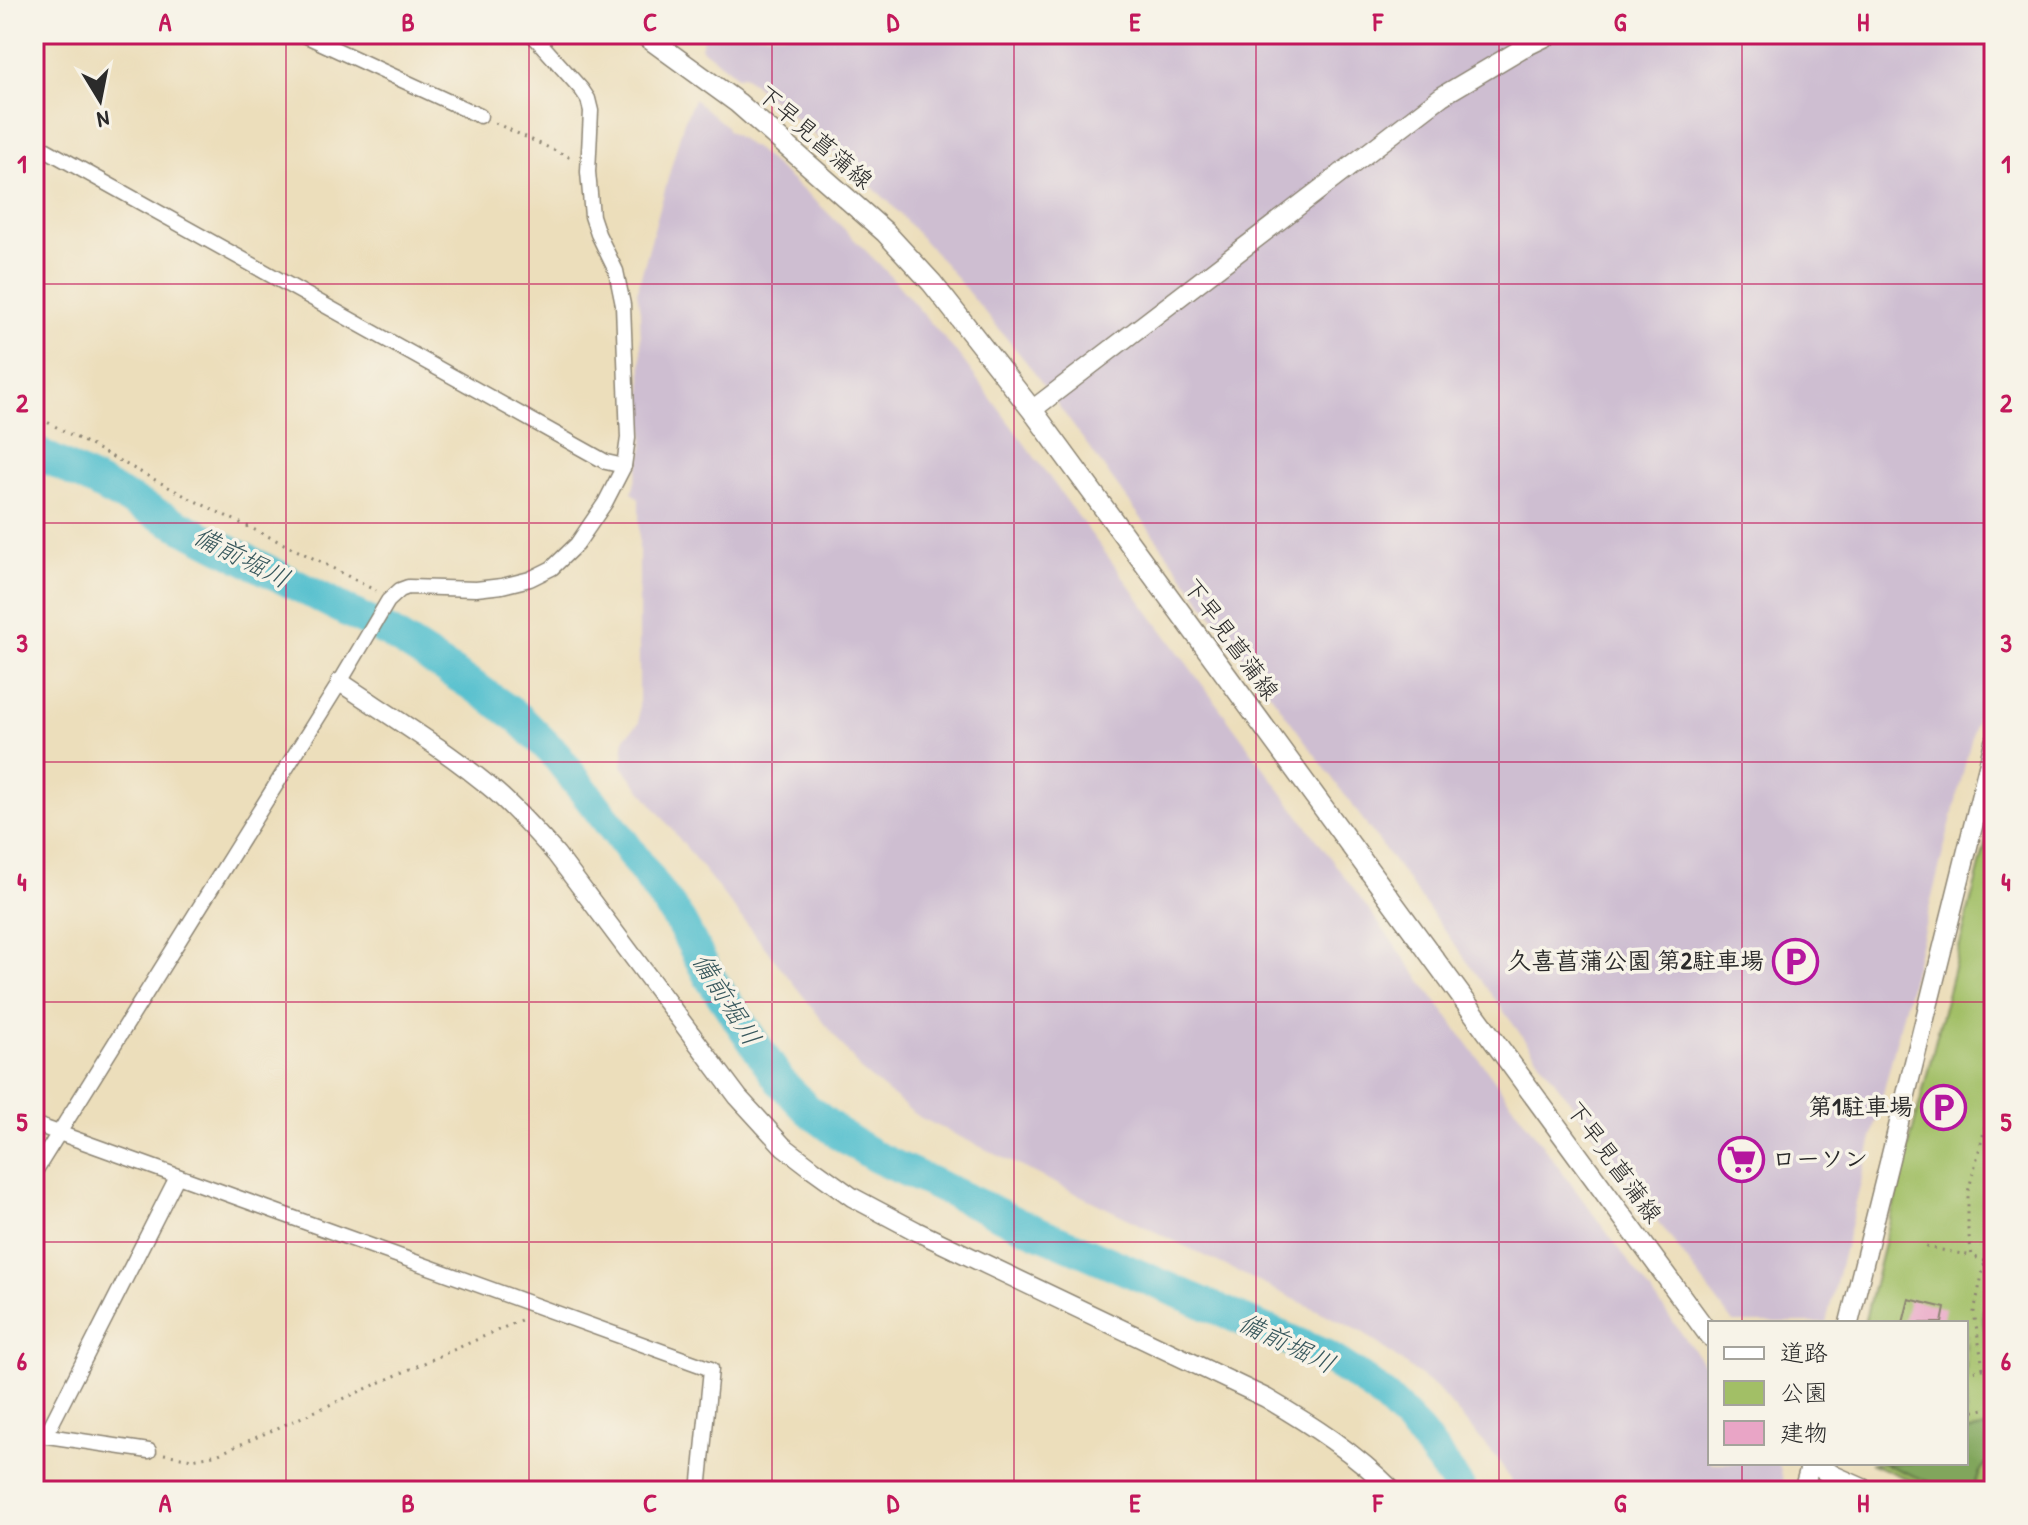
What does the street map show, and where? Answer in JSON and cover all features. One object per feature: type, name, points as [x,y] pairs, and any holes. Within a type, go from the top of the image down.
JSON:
[{"type":"main road","name":"下早見菖蒲線","points":[[643,34],[738,103],[885,232],[932,283],[1032,410],[1708,1333]]},
{"type":"main road","points":[[1815,1465],[1867,1491]]},
{"type":"street","points":[[302,34],[480,116]]},
{"type":"street","points":[[34,1173],[389,600],[408,587],[476,589],[502,586],[530,579],[552,568],[586,532],[624,466],[628,438],[623,305],[616,271],[592,216],[588,183],[591,123],[588,99],[532,34]]},
{"type":"street","points":[[1032,410],[1442,96],[1552,34]]},
{"type":"street","points":[[34,143],[606,462],[624,466]]},
{"type":"street","points":[[344,674],[495,792],[527,822],[556,854],[738,1097],[783,1146],[852,1197],[916,1231],[1266,1398],[1305,1420],[1342,1445],[1393,1491]]},
{"type":"street","points":[[1849,1321],[1994,742]]},
{"type":"street","points":[[34,1124],[711,1369],[699,1491]]},
{"type":"street","points":[[149,1451],[40,1434],[177,1177]]},
{"type":"street","points":[[1803,1491],[1811,1465]]},
{"type":"path","points":[[480,116],[575,160],[589,163]]},
{"type":"path","points":[[34,415],[389,600]]},
{"type":"path","points":[[1972,1256],[1968,1192],[1994,1096]]},
{"type":"path","points":[[1985,1128],[1994,1150]]},
{"type":"path","points":[[1926,1247],[1985,1261],[1994,1259]]},
{"type":"path","points":[[1983,1368],[1974,1312],[1985,1261]]},
{"type":"path","points":[[149,1451],[192,1459],[219,1454],[534,1314],[538,1306]]},
{"type":"path","points":[[1968,1372],[1994,1367]]},
{"type":"path","points":[[1968,1413],[1994,1407]]},
{"type":"shaded area","points":[[704,34],[1994,34],[1994,648],[1826,1321],[1732,1321],[1027,363],[890,203],[743,75],[737,76],[701,48]]},
{"type":"shaded area","points":[[694,99],[727,130],[758,151],[823,208],[886,271],[962,359],[1708,1369],[1708,1465],[1778,1465],[1785,1491],[1517,1491],[1498,1459],[1436,1388],[1364,1333],[917,1116],[863,1072],[622,766],[625,737],[639,723],[639,499],[632,492],[644,446],[637,291],[683,124]]},
{"type":"green space","points":[[1994,810],[1994,1491],[1937,1491],[1875,1465],[1968,1465],[1968,1321],[1865,1321]]},
{"type":"green space","points":[[1994,1273],[1994,1355],[1986,1335],[1983,1314]]},
{"type":"green space","points":[[1985,1428],[1994,1437],[1994,1452],[1972,1491],[1951,1491],[1888,1465],[1968,1465],[1968,1432]]},
{"type":"building","points":[[1909,1299],[1945,1308],[1942,1321],[1904,1321]]},
{"type":"waterway","name":"備前堀川","points":[[34,451],[390,633],[519,718],[555,754],[680,921],[710,978],[780,1081],[807,1109],[841,1135],[876,1157],[1020,1224],[1324,1355],[1370,1385],[1388,1401],[1433,1451],[1461,1491]]},
{"type":"place","name":"久喜菖蒲公園 第2駐車場","points":[[1795,961]]},
{"type":"place","name":"第1駐車場","points":[[1944,1107]]},
{"type":"place","name":"ローソン","points":[[1741,1159]]}]
